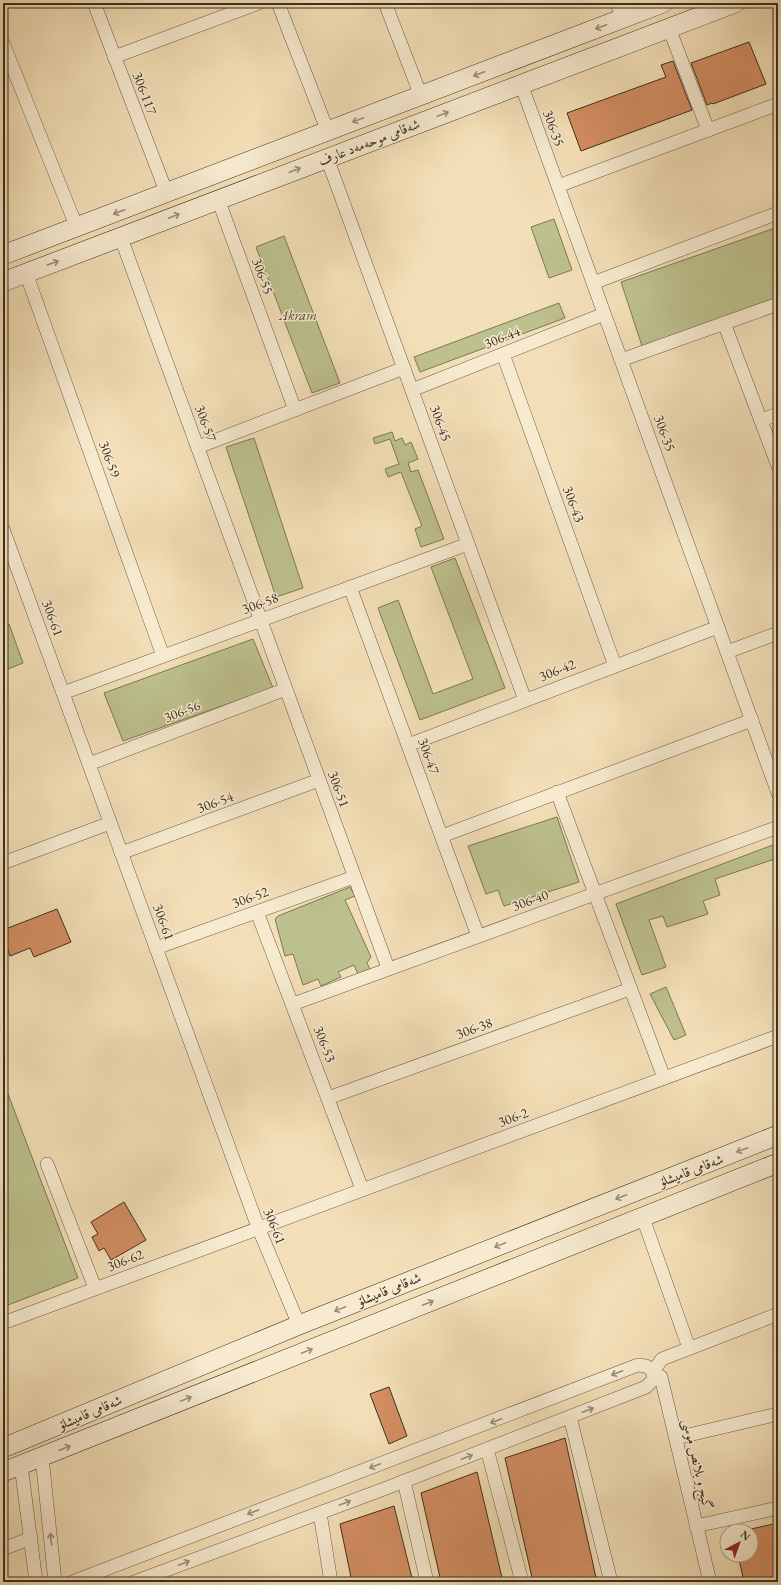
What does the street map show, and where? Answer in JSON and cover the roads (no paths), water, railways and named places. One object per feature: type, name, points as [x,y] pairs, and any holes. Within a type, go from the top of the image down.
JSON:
[{"type":"street","name":"306-117","points":[[94,3],[167,194]]},
{"type":"street","points":[[114,57],[259,3]]},
{"type":"street","points":[[278,3],[328,132]]},
{"type":"street","points":[[385,3],[421,96]]},
{"type":"street","name":"شەقامی موحەمەد عارف","points":[[3,256],[421,96],[620,11],[663,3]]},
{"type":"street","name":"شەقامی موحەمەد عارف","points":[[3,282],[735,3]]},
{"type":"street","points":[[669,28],[708,130]]},
{"type":"street","points":[[3,43],[77,228]]},
{"type":"street","name":"306-35","points":[[521,84],[778,792]]},
{"type":"street","points":[[558,186],[778,104]]},
{"type":"street","name":"306-45","points":[[326,158],[525,700]]},
{"type":"street","points":[[222,173],[224,197]]},
{"type":"street","name":"306-55","points":[[224,197],[295,410]]},
{"type":"street","points":[[593,283],[778,213]]},
{"type":"street","name":"306-57","points":[[121,238],[261,620]]},
{"type":"street","name":"306-59","points":[[26,272],[163,656]]},
{"type":"street","points":[[621,360],[778,304]]},
{"type":"street","name":"306-44","points":[[412,390],[604,314]]},
{"type":"street","points":[[724,323],[778,466]]},
{"type":"street","name":"306-43","points":[[503,354],[615,666]]},
{"type":"street","points":[[198,447],[404,368]]},
{"type":"street","points":[[761,420],[778,414]]},
{"type":"street","name":"306-61","points":[[3,529],[258,1227],[299,1325]]},
{"type":"street","name":"306-58","points":[[63,693],[468,544]]},
{"type":"street","name":"306-47","points":[[350,587],[478,936]]},
{"type":"street","name":"306-51","points":[[261,620],[388,968]]},
{"type":"street","name":"306-42","points":[[408,745],[718,627]]},
{"type":"street","points":[[727,652],[778,633]]},
{"type":"street","name":"306-56","points":[[89,764],[286,689]]},
{"type":"street","points":[[442,836],[752,720]]},
{"type":"street","name":"306-54","points":[[121,853],[319,780]]},
{"type":"street","points":[[557,792],[664,1078]]},
{"type":"street","points":[[3,863],[110,823]]},
{"type":"street","name":"306-40","points":[[293,1004],[388,968],[778,827]]},
{"type":"street","name":"306-52","points":[[156,948],[354,877]]},
{"type":"street","name":"306-53","points":[[257,912],[362,1189]]},
{"type":"street","name":"306-38","points":[[328,1098],[630,989]]},
{"type":"street","name":"306-2","points":[[258,1227],[778,1036]]},
{"type":"street","name":"شەقامی قامیشلۆ","points":[[3,1448],[299,1325],[778,1135]]},
{"type":"street","name":"شەقامی قامیشلۆ","points":[[3,1472],[778,1163]]},
{"type":"street","points":[[48,1164],[95,1288]]},
{"type":"street","points":[[672,1177],[682,1200]]},
{"type":"street","points":[[643,1218],[689,1348]]},
{"type":"street","name":"306-62","points":[[3,1323],[258,1227]]},
{"type":"street","points":[[134,1582],[159,1578],[320,1512],[646,1387],[658,1374],[662,1359],[778,1314]]},
{"type":"street","points":[[72,1582],[638,1365],[646,1366],[658,1374]]},
{"type":"street","name":"گيج و بلانص موسى","points":[[658,1374],[676,1438],[710,1582]]},
{"type":"street","points":[[676,1438],[778,1414]]},
{"type":"street","points":[[570,1417],[611,1582]]},
{"type":"street","points":[[487,1449],[522,1582]]},
{"type":"street","points":[[42,1457],[55,1582]]},
{"type":"street","points":[[21,1465],[36,1582]]},
{"type":"street","points":[[404,1481],[427,1582]]},
{"type":"street","points":[[696,1526],[778,1508]]},
{"type":"street","points":[[320,1512],[331,1582]]},
{"type":"street","points":[[3,1549],[31,1538]]},
{"type":"park label","name":"Akram","points":[[298,315]]}]
